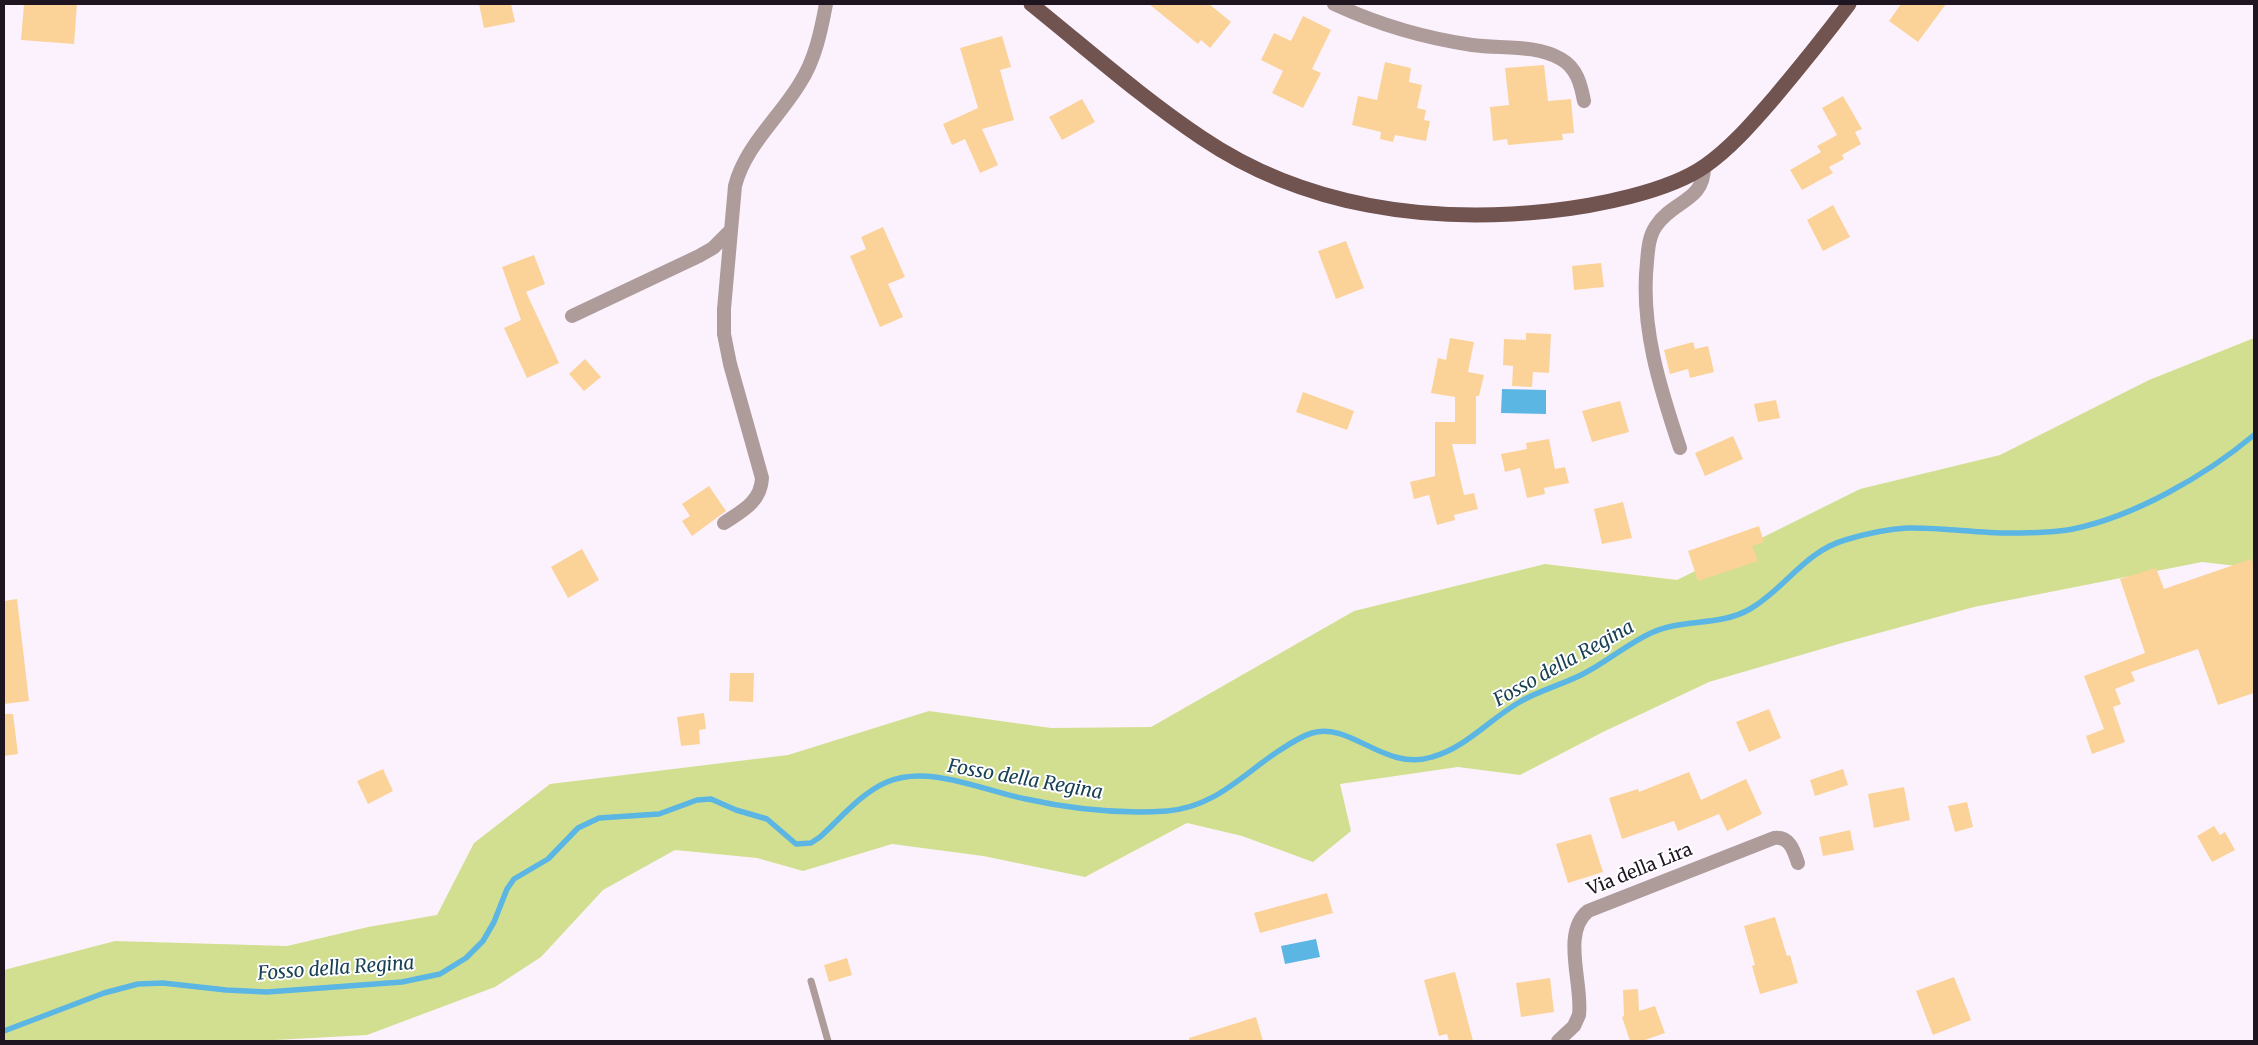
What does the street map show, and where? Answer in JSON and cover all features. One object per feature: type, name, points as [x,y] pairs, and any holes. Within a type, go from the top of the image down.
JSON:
[{"type":"main road","points":[[1031,4],[1203,139],[1270,175],[1348,201],[1384,209],[1418,213],[1481,215],[1534,212],[1584,206],[1674,182],[1704,167],[1728,147],[1757,118],[1849,4]]},
{"type":"street","points":[[724,523],[752,504],[761,490],[762,478],[730,364],[724,334],[730,230],[735,186],[740,171],[751,150],[805,75],[816,48],[826,4]]},
{"type":"street","points":[[1335,4],[1368,18],[1429,37],[1473,45],[1529,50],[1555,57],[1574,71],[1580,82],[1584,101]]},
{"type":"street","points":[[1680,448],[1661,389],[1652,352],[1646,302],[1646,270],[1650,241],[1655,229],[1670,211],[1698,191],[1704,177],[1704,167]]},
{"type":"street","points":[[572,316],[699,256],[713,248],[730,230]]},
{"type":"street","name":"Via della Lira","points":[[1558,1041],[1574,1026],[1579,1015],[1575,932],[1578,921],[1588,910],[1774,838],[1783,838],[1787,841],[1798,863]]},
{"type":"lane","points":[[811,980],[828,1041]]},
{"type":"green space","points":[[2254,338],[2254,568],[2202,562],[1974,607],[1842,643],[1709,682],[1603,732],[1520,775],[1458,767],[1340,784],[1351,831],[1313,862],[1242,836],[1187,823],[1085,877],[983,856],[892,844],[803,871],[757,858],[675,850],[603,890],[541,957],[495,987],[367,1035],[257,1041],[4,1041],[4,970],[115,941],[287,946],[368,927],[437,915],[474,843],[550,784],[788,755],[929,711],[1051,728],[1151,727],[1354,611],[1545,564],[1677,580],[1860,489],[2000,455],[2149,380]]},
{"type":"water","points":[[1502,389],[1546,390],[1546,414],[1501,413]]},
{"type":"water","points":[[1316,939],[1320,957],[1285,964],[1281,946]]},
{"type":"building","points":[[24,4],[77,4],[74,44],[21,40]]},
{"type":"building","points":[[479,4],[511,4],[515,22],[484,28]]},
{"type":"building","points":[[1149,4],[1209,4],[1231,22],[1210,48],[1201,40],[1198,44]]},
{"type":"building","points":[[1901,4],[1946,4],[1918,42],[1889,21]]},
{"type":"building","points":[[1303,16],[1331,30],[1312,69],[1321,73],[1303,108],[1272,93],[1283,71],[1261,60],[1274,33],[1291,41]]},
{"type":"building","points":[[1002,36],[1011,67],[1000,70],[1014,120],[982,129],[998,165],[980,173],[965,139],[952,145],[943,124],[978,108],[960,48]]},
{"type":"building","points":[[1385,62],[1411,68],[1409,82],[1422,85],[1417,108],[1426,110],[1424,120],[1430,121],[1426,141],[1395,135],[1393,142],[1380,139],[1381,132],[1352,125],[1358,96],[1377,100]]},
{"type":"building","points":[[1544,65],[1548,101],[1571,99],[1574,133],[1562,134],[1563,140],[1508,145],[1507,139],[1493,141],[1490,107],[1509,105],[1505,68]]},
{"type":"building","points":[[1843,96],[1862,129],[1855,132],[1861,144],[1842,155],[1844,159],[1829,167],[1833,173],[1802,190],[1790,170],[1821,152],[1817,146],[1837,135],[1822,108]]},
{"type":"building","points":[[1082,99],[1095,122],[1062,140],[1049,117]]},
{"type":"building","points":[[1833,205],[1850,237],[1823,251],[1807,220]]},
{"type":"building","points":[[883,227],[905,277],[888,284],[903,317],[880,327],[850,256],[866,249],[861,237]]},
{"type":"building","points":[[1346,241],[1364,288],[1336,299],[1318,251]]},
{"type":"building","points":[[534,255],[545,284],[526,292],[559,363],[527,378],[504,328],[521,320],[502,267]]},
{"type":"building","points":[[1601,263],[1604,287],[1574,290],[1572,266]]},
{"type":"building","points":[[1526,333],[1551,334],[1549,373],[1533,372],[1532,387],[1512,386],[1513,366],[1503,365],[1504,339],[1526,340]]},
{"type":"building","points":[[1450,338],[1474,342],[1468,372],[1484,375],[1479,396],[1476,396],[1476,444],[1452,444],[1464,495],[1474,493],[1478,509],[1454,515],[1455,520],[1437,525],[1429,495],[1414,499],[1410,482],[1435,476],[1435,422],[1455,422],[1455,397],[1431,393],[1438,358],[1446,360]]},
{"type":"building","points":[[1693,342],[1695,349],[1708,346],[1714,372],[1690,378],[1688,369],[1670,374],[1664,350]]},
{"type":"building","points":[[585,359],[601,377],[584,391],[569,374]]},
{"type":"building","points":[[1303,392],[1354,411],[1347,430],[1296,412]]},
{"type":"building","points":[[1776,400],[1780,418],[1758,422],[1754,404]]},
{"type":"building","points":[[1620,401],[1629,432],[1592,442],[1582,411]]},
{"type":"building","points":[[1733,436],[1743,459],[1705,476],[1695,453]]},
{"type":"building","points":[[1549,439],[1555,469],[1565,467],[1569,483],[1544,488],[1545,494],[1527,498],[1520,468],[1505,472],[1501,454],[1527,449],[1526,443]]},
{"type":"building","points":[[709,486],[726,511],[692,536],[682,521],[690,516],[682,504]]},
{"type":"building","points":[[1623,502],[1632,538],[1602,544],[1594,509]]},
{"type":"building","points":[[1759,526],[1764,542],[1752,546],[1758,561],[1698,581],[1688,551]]},
{"type":"building","points":[[582,549],[599,580],[568,598],[551,567]]},
{"type":"building","points":[[2251,559],[2254,567],[2254,693],[2218,705],[2198,649],[2131,672],[2135,681],[2115,689],[2121,704],[2113,707],[2125,742],[2092,754],[2086,736],[2104,729],[2084,676],[2145,653],[2120,579],[2156,568],[2164,589]]},
{"type":"building","points":[[17,599],[29,701],[4,704],[4,601]]},
{"type":"building","points":[[730,673],[754,673],[753,702],[729,701]]},
{"type":"building","points":[[1769,709],[1781,738],[1749,752],[1736,722]]},
{"type":"building","points":[[704,713],[706,729],[699,730],[700,744],[681,746],[677,717]]},
{"type":"building","points":[[4,714],[13,714],[18,754],[4,756]]},
{"type":"building","points":[[383,769],[393,791],[368,804],[357,781]]},
{"type":"building","points":[[1843,769],[1848,785],[1815,796],[1810,780]]},
{"type":"building","points":[[1689,772],[1701,800],[1746,779],[1762,814],[1727,831],[1719,814],[1678,831],[1674,821],[1622,839],[1609,798],[1638,789],[1639,792]]},
{"type":"building","points":[[1904,787],[1910,820],[1874,828],[1868,794]]},
{"type":"building","points":[[1967,802],[1973,827],[1955,832],[1948,806]]},
{"type":"building","points":[[2214,826],[2220,835],[2225,832],[2235,850],[2212,862],[2197,836]]},
{"type":"building","points":[[1850,830],[1854,850],[1823,856],[1819,837]]},
{"type":"building","points":[[1591,834],[1603,872],[1568,883],[1556,844]]},
{"type":"building","points":[[1327,893],[1333,913],[1260,933],[1254,913]]},
{"type":"building","points":[[1775,917],[1787,956],[1790,955],[1798,983],[1760,994],[1752,966],[1755,965],[1744,926]]},
{"type":"building","points":[[847,958],[852,975],[829,982],[824,965]]},
{"type":"building","points":[[1455,972],[1473,1041],[1449,1041],[1447,1034],[1439,1036],[1424,980]]},
{"type":"building","points":[[1954,977],[1971,1020],[1933,1035],[1916,991]]},
{"type":"building","points":[[1550,978],[1554,1012],[1521,1017],[1516,983]]},
{"type":"building","points":[[1638,989],[1639,1011],[1655,1006],[1665,1033],[1642,1041],[1630,1041],[1622,1017],[1624,1016],[1623,990]]},
{"type":"building","points":[[1256,1017],[1263,1041],[1189,1041],[1189,1038]]},
{"type":"waterway","name":"Fosso della Regina","points":[[4,1031],[104,993],[138,984],[163,983],[226,990],[267,992],[402,982],[440,974],[466,958],[483,941],[494,922],[507,889],[514,879],[548,859],[578,828],[599,818],[659,814],[697,800],[711,799],[736,810],[767,819],[796,844],[811,843],[868,793],[887,782],[903,777],[938,777],[1061,806],[1096,810],[1150,812],[1167,811],[1199,804],[1226,789],[1285,747],[1312,733],[1326,731],[1340,734],[1399,758],[1415,760],[1432,757],[1455,747],[1526,698],[1583,674],[1651,633],[1675,625],[1726,618],[1750,609],[1818,553],[1845,540],[1899,529],[1920,528],[1997,533],[2034,533],[2073,529],[2097,523],[2145,504],[2192,479],[2254,435]]}]
